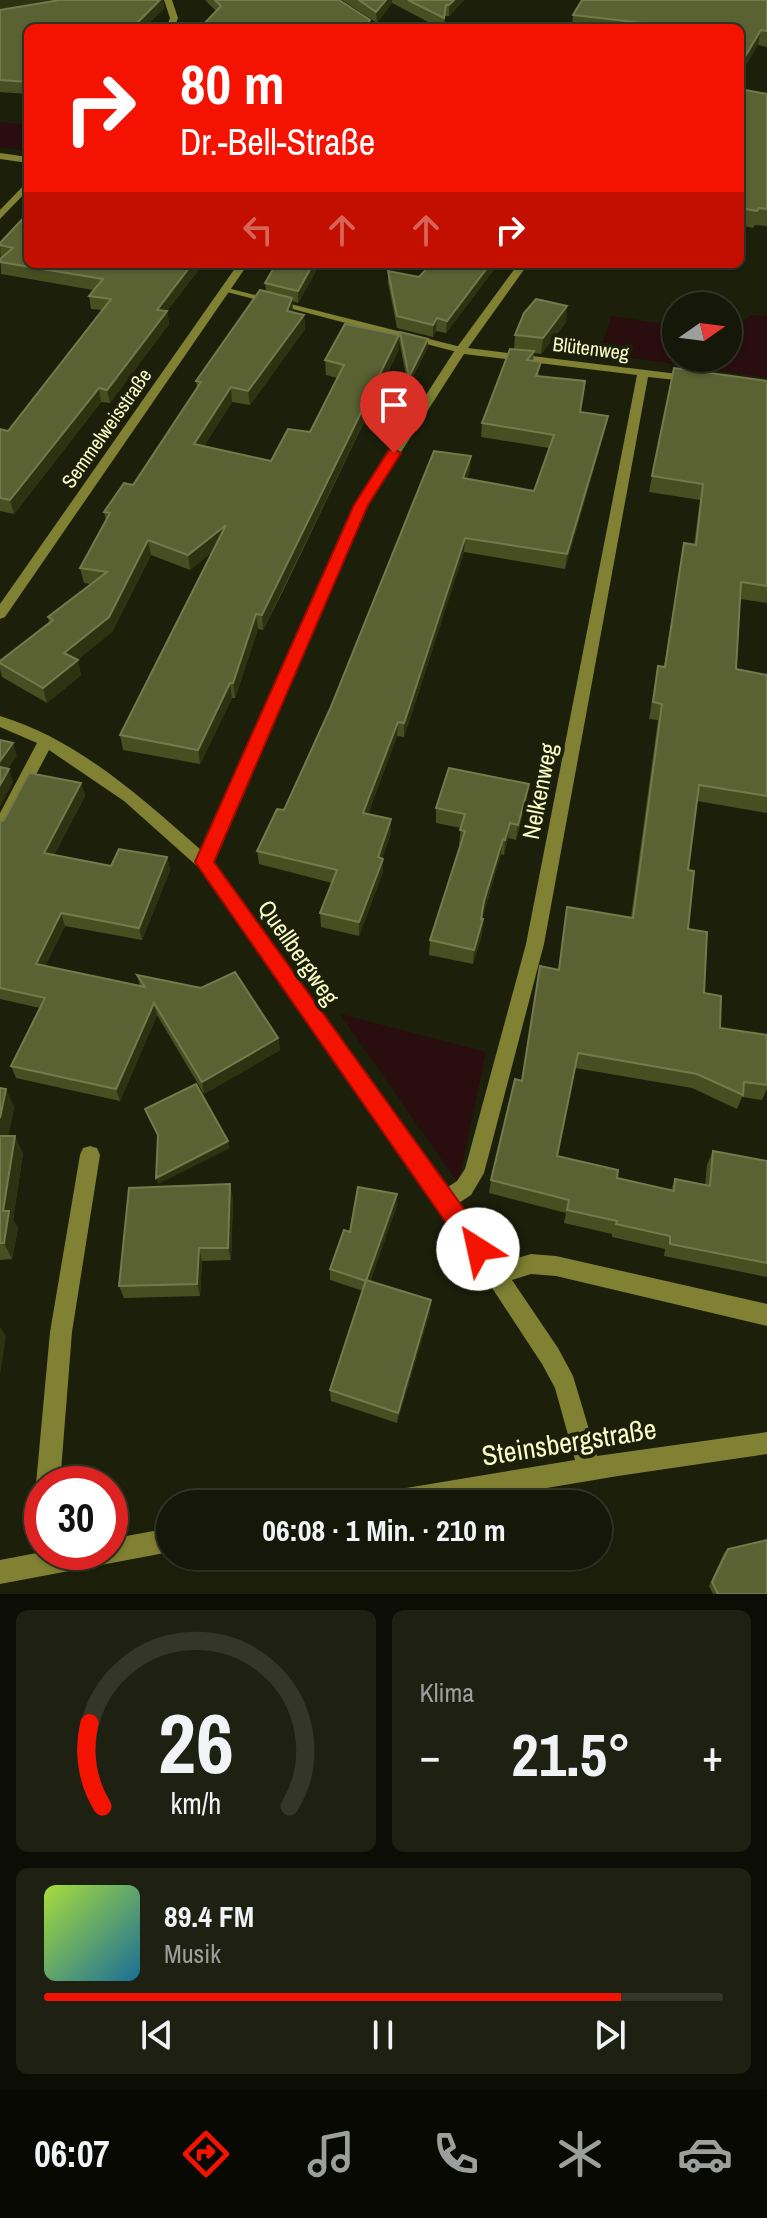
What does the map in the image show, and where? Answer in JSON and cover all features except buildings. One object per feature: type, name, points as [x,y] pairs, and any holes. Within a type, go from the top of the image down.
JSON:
[{"type":"street","points":[[168,0],[174,18],[172,24]]},
{"type":"street","points":[[332,0],[369,24]]},
{"type":"street","points":[[0,156],[24,159]]},
{"type":"street","points":[[0,216],[24,189]]},
{"type":"street","name":"Semmelweisstraße","points":[[0,614],[240,268]]},
{"type":"street","points":[[204,862],[361,505],[461,350],[520,268]]},
{"type":"street","name":"Blütenweg","points":[[227,289],[461,350],[705,380]]},
{"type":"street","name":"Nelkenweg","points":[[444,1201],[464,1188],[474,1173],[535,944],[643,373]]},
{"type":"street","name":"Quellbergweg","points":[[0,721],[46,741],[130,797],[204,862],[496,1275],[565,1384],[589,1468]]},
{"type":"street","points":[[0,828],[46,741]]},
{"type":"street","points":[[50,1466],[61,1332],[90,1155]]},
{"type":"street","points":[[496,1275],[531,1264],[556,1266],[767,1315]]},
{"type":"street","name":"Steinsbergstraße","points":[[462,1490],[589,1468],[767,1443]]},
{"type":"street","points":[[128,1548],[156,1543]]},
{"type":"street","points":[[0,1572],[24,1563]]},
{"type":"shaded area","points":[[0,122],[24,125],[24,150],[0,147]]},
{"type":"shaded area","points":[[751,315],[767,316],[767,378],[727,372],[742,372],[742,322]]},
{"type":"shaded area","points":[[612,316],[662,324],[662,362],[599,353]]},
{"type":"shaded area","points":[[340,1014],[486,1052],[458,1183]]},
{"type":"route","points":[[394,453],[361,505],[204,862],[478,1249]]}]
